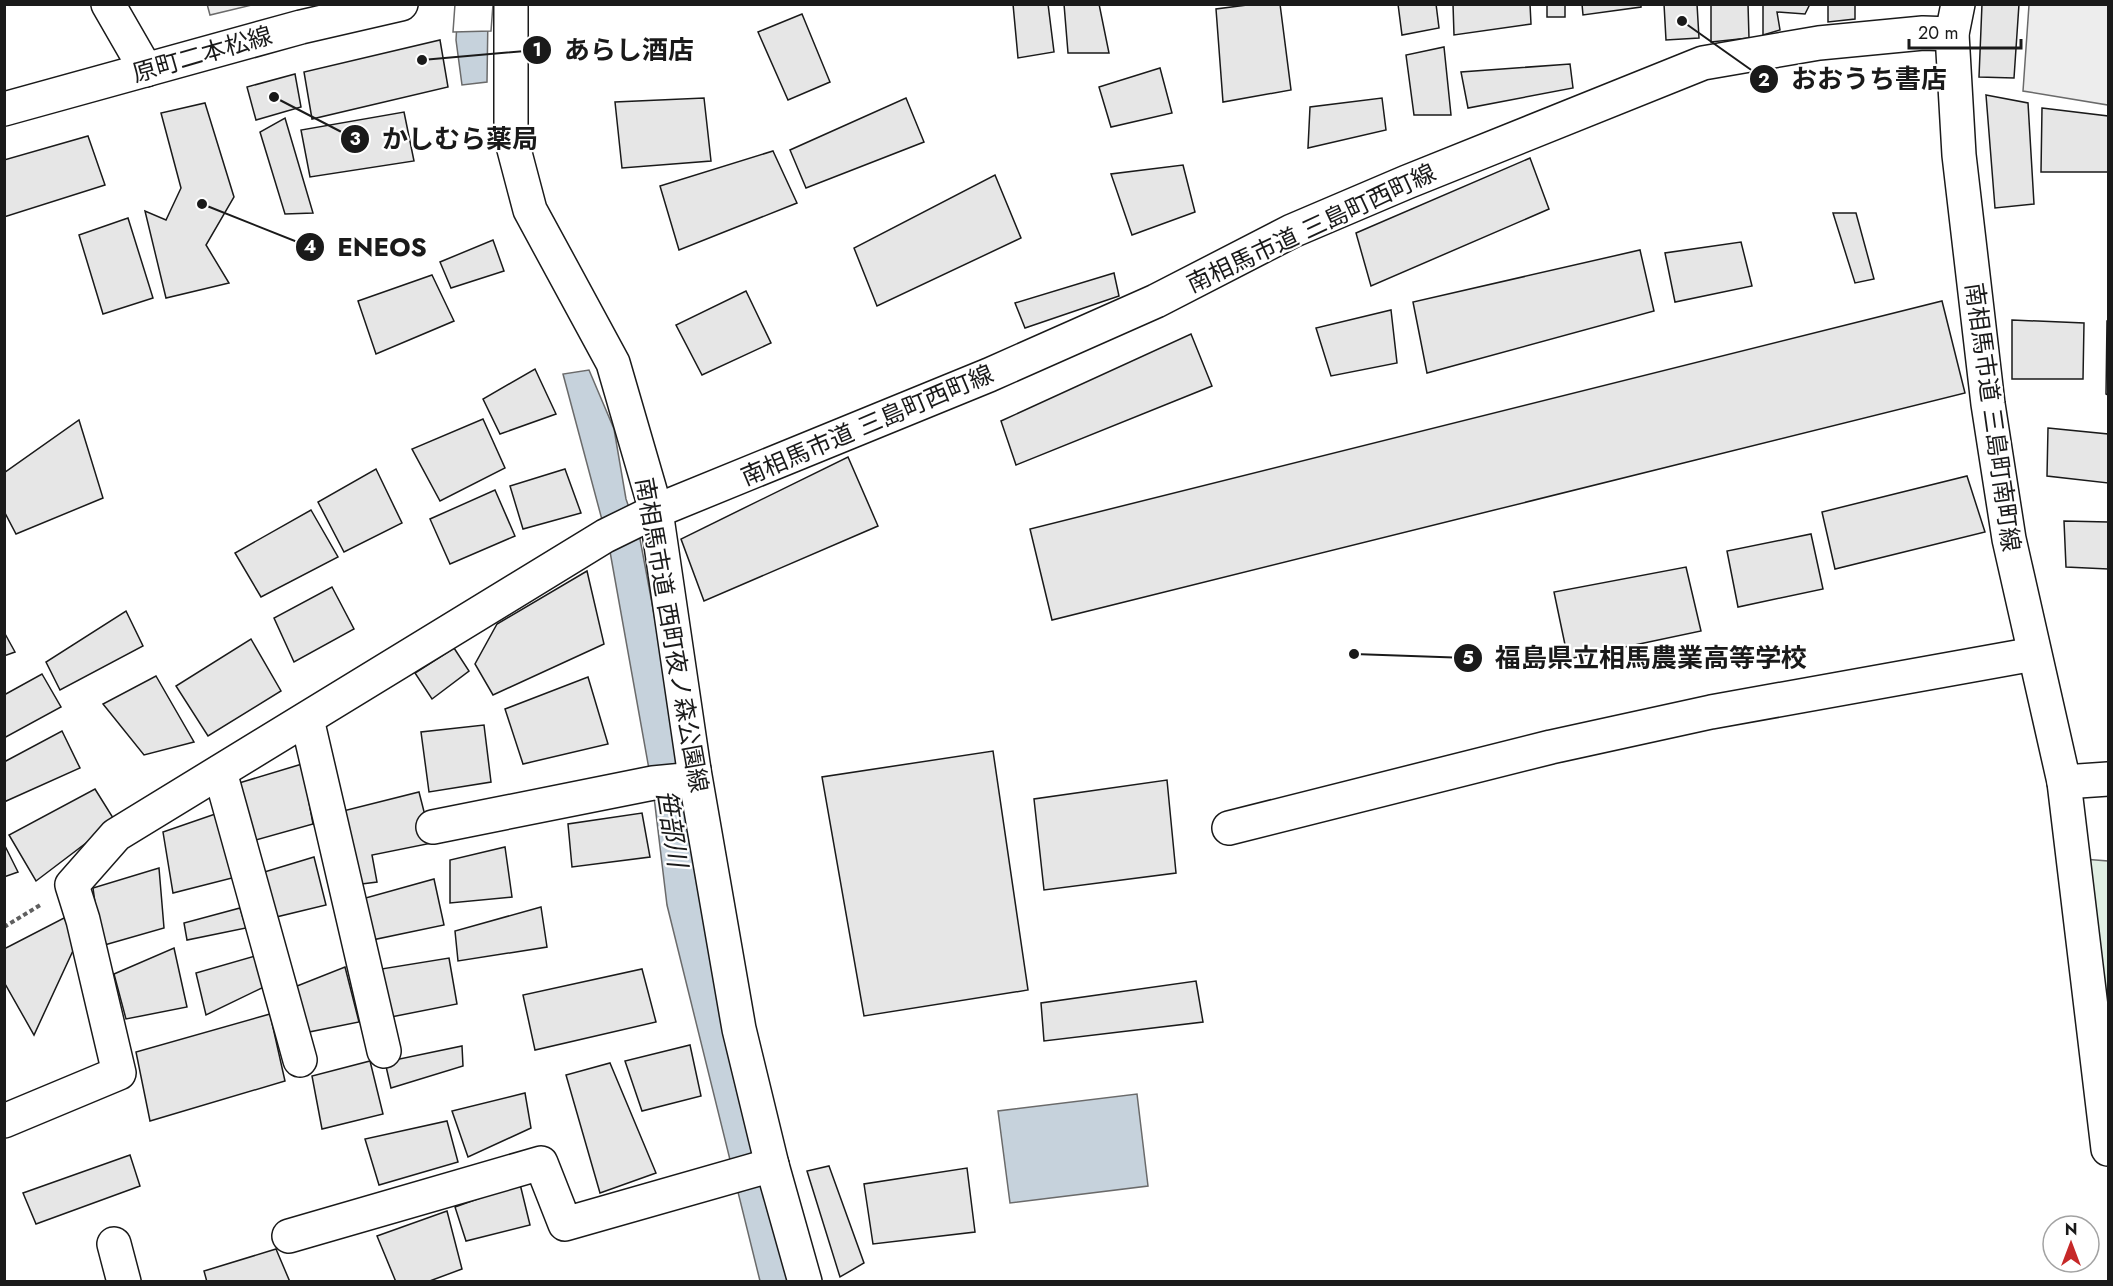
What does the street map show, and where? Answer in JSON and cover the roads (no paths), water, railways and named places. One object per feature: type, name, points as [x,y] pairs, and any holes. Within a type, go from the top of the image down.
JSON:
[{"type":"street","points":[[108,4],[146,70]]},
{"type":"street","name":"南相馬市道 西町夜ノ森公園線","points":[[511,4],[511,138],[530,210],[613,363],[647,514],[689,775],[739,1029],[768,1166],[805,1281]]},
{"type":"street","name":"原町二本松線","points":[[4,109],[383,6]]},
{"type":"street","name":"南相馬市道 三島町西町線","points":[[4,1121],[119,1073],[83,920],[72,885],[116,835],[605,536],[647,514],[1009,366],[1156,301],[1292,231],[1407,182],[1703,63],[1819,43],[1923,33],[1955,19]]},
{"type":"street","name":"南相馬市道 三島町南町線","points":[[1955,19],[1959,155],[1988,404],[2009,539],[2064,782],[2109,1149]]},
{"type":"street","points":[[1229,828],[1574,742],[1802,695],[2034,654]]},
{"type":"street","points":[[308,719],[384,1051]]},
{"type":"street","points":[[220,772],[300,1060]]},
{"type":"street","points":[[433,827],[689,775]]},
{"type":"street","points":[[2064,782],[2109,779]]},
{"type":"street","points":[[289,1236],[541,1163],[565,1224],[768,1166]]},
{"type":"street","points":[[114,1244],[124,1281]]},
{"type":"water","points":[[458,5],[488,14],[487,82],[462,85],[456,40]]},
{"type":"water","name":"笹部川","points":[[589,370],[614,429],[626,499],[640,539],[689,802],[790,1281],[760,1281],[667,905],[654,797],[609,546],[563,374]]},
{"type":"water","points":[[1137,1094],[1148,1186],[1010,1203],[998,1111]]},
{"type":"place","name":"おおうち書店","points":[[1682,21]]},
{"type":"place","name":"あらし酒店","points":[[422,60]]},
{"type":"place","name":"かしむら薬局","points":[[274,97]]},
{"type":"place","name":"ENEOS","points":[[202,204]]},
{"type":"place","name":"福島県立相馬農業高等学校","points":[[1354,654]]}]
